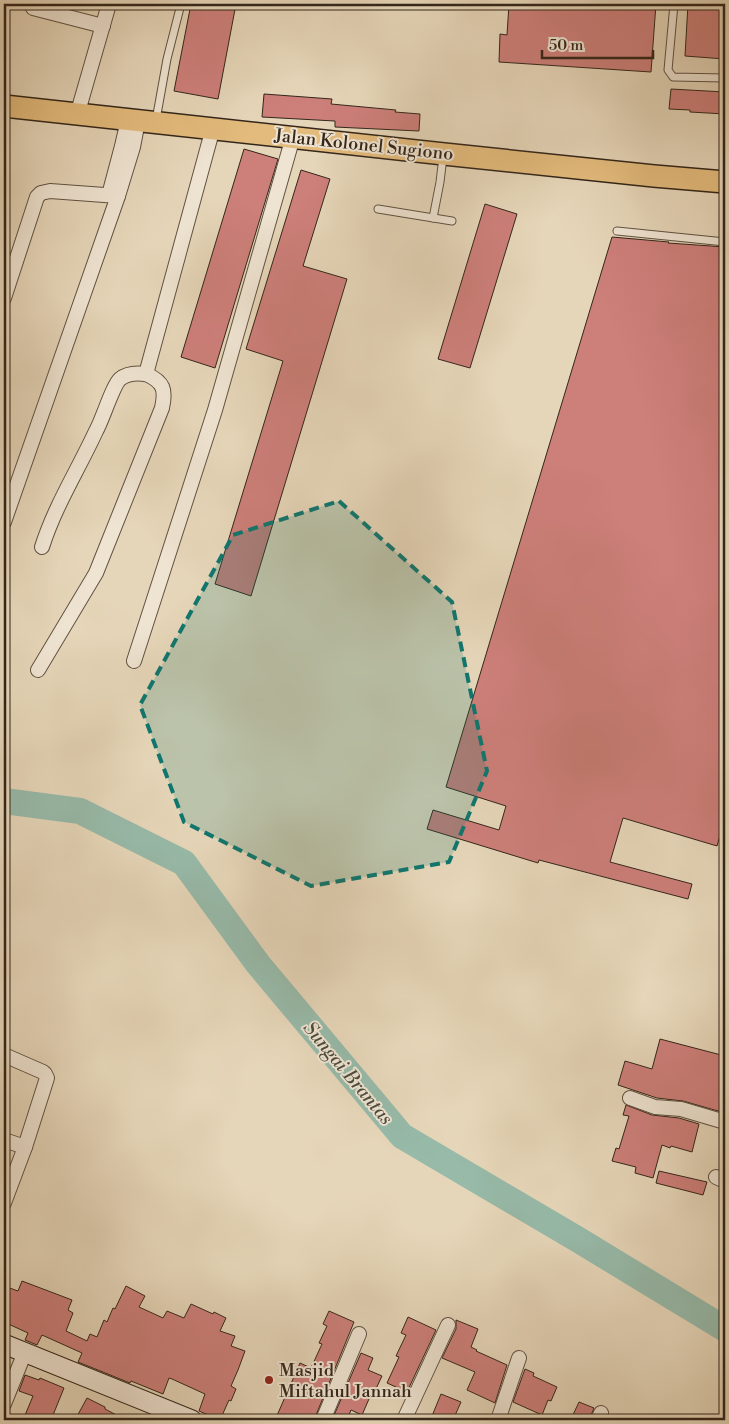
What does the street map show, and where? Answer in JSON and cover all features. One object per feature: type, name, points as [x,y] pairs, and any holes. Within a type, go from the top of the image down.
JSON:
[{"type":"main road","name":"Jalan Kolonel Sugiono","points":[[4,106],[444,154],[725,182]]},
{"type":"main road","points":[[4,1344],[180,1418]]},
{"type":"street","points":[[78,115],[109,4]]},
{"type":"street","points":[[33,8],[103,26]]},
{"type":"street","points":[[4,522],[114,195],[122,146],[140,121]]},
{"type":"street","points":[[146,374],[213,128]]},
{"type":"street","points":[[134,660],[215,410],[292,137]]},
{"type":"street","points":[[4,298],[38,197],[41,193],[50,191],[114,195]]},
{"type":"street","points":[[38,670],[96,574],[162,408],[165,395],[162,386],[155,378],[140,373],[128,375],[120,379],[97,430],[54,514],[42,546]]},
{"type":"street","points":[[4,1055],[43,1072],[47,1076],[25,1147],[4,1203]]},
{"type":"street","points":[[630,1098],[655,1106],[681,1109],[725,1122]]},
{"type":"street","points":[[4,1140],[25,1147]]},
{"type":"street","points":[[404,1420],[448,1325]]},
{"type":"street","points":[[323,1420],[359,1334]]},
{"type":"street","points":[[4,1404],[25,1352]]},
{"type":"street","points":[[498,1420],[519,1358]]},
{"type":"lane","points":[[140,121],[167,59],[181,4]]},
{"type":"lane","points":[[674,4],[668,70],[673,77],[725,78]]},
{"type":"lane","points":[[433,218],[444,154]]},
{"type":"lane","points":[[378,209],[452,221]]},
{"type":"lane","points":[[617,231],[725,242]]},
{"type":"highlighted area","points":[[339,501],[452,602],[487,771],[449,862],[311,886],[184,822],[140,705],[233,535]]},
{"type":"building","points":[[191,4],[236,4],[218,99],[174,91]]},
{"type":"building","points":[[509,4],[656,4],[651,72],[499,62],[500,34],[507,35]]},
{"type":"building","points":[[688,4],[725,4],[725,59],[685,56]]},
{"type":"building","points":[[671,89],[725,92],[725,114],[669,109]]},
{"type":"building","points":[[264,94],[332,99],[331,104],[420,114],[419,131],[335,127],[335,121],[262,117]]},
{"type":"building","points":[[244,149],[278,159],[215,368],[181,357]]},
{"type":"building","points":[[301,170],[330,179],[303,266],[347,279],[251,596],[215,584],[283,361],[246,349]]},
{"type":"building","points":[[485,204],[517,214],[470,368],[438,359]]},
{"type":"building","points":[[612,237],[725,247],[725,818],[717,846],[623,818],[610,862],[692,884],[688,899],[539,860],[538,863],[427,829],[433,810],[499,830],[506,806],[446,787]]},
{"type":"building","points":[[660,1039],[725,1056],[725,1113],[683,1101],[657,1098],[618,1085],[625,1061],[652,1069]]},
{"type":"building","points":[[626,1105],[652,1115],[679,1118],[699,1124],[692,1152],[662,1145],[653,1178],[635,1173],[636,1167],[612,1161],[616,1148],[619,1149],[629,1116],[623,1115]]},
{"type":"building","points":[[659,1171],[707,1182],[703,1195],[656,1183]]},
{"type":"building","points":[[22,1281],[72,1300],[68,1310],[73,1313],[66,1331],[87,1341],[90,1334],[97,1337],[104,1320],[107,1322],[126,1286],[145,1296],[139,1307],[163,1318],[167,1311],[184,1318],[191,1304],[226,1318],[220,1331],[235,1336],[231,1346],[245,1351],[231,1386],[236,1389],[220,1420],[199,1411],[205,1394],[172,1379],[169,1378],[163,1394],[78,1362],[82,1353],[42,1335],[37,1345],[25,1340],[28,1333],[4,1322],[4,1286],[18,1291]]},
{"type":"building","points":[[329,1311],[354,1322],[314,1420],[275,1420],[300,1363],[311,1368],[322,1344],[319,1343],[327,1326],[323,1324]]},
{"type":"building","points":[[408,1317],[436,1330],[407,1392],[387,1383],[399,1357],[396,1356],[406,1335],[401,1333]]},
{"type":"building","points":[[456,1320],[478,1329],[471,1347],[507,1365],[495,1403],[467,1390],[475,1372],[442,1358],[456,1329]]},
{"type":"building","points":[[361,1353],[373,1358],[368,1370],[382,1376],[374,1393],[372,1392],[362,1415],[351,1410],[347,1420],[332,1420]]},
{"type":"building","points":[[525,1369],[534,1373],[533,1376],[557,1387],[551,1401],[548,1400],[542,1415],[513,1402]]},
{"type":"building","points":[[25,1375],[39,1380],[40,1378],[64,1388],[51,1420],[23,1420],[33,1396],[19,1391]]},
{"type":"building","points":[[441,1394],[461,1402],[453,1420],[441,1420],[432,1416]]},
{"type":"building","points":[[87,1398],[105,1407],[105,1409],[126,1420],[75,1420]]},
{"type":"building","points":[[579,1402],[594,1408],[589,1420],[580,1420],[572,1417]]},
{"type":"waterway","name":"Sungai Brantas","points":[[4,801],[80,811],[184,863],[258,964],[402,1136],[725,1329]]},
{"type":"place","name":"Masjid Miftahul Jannah","points":[[269,1380]]}]
